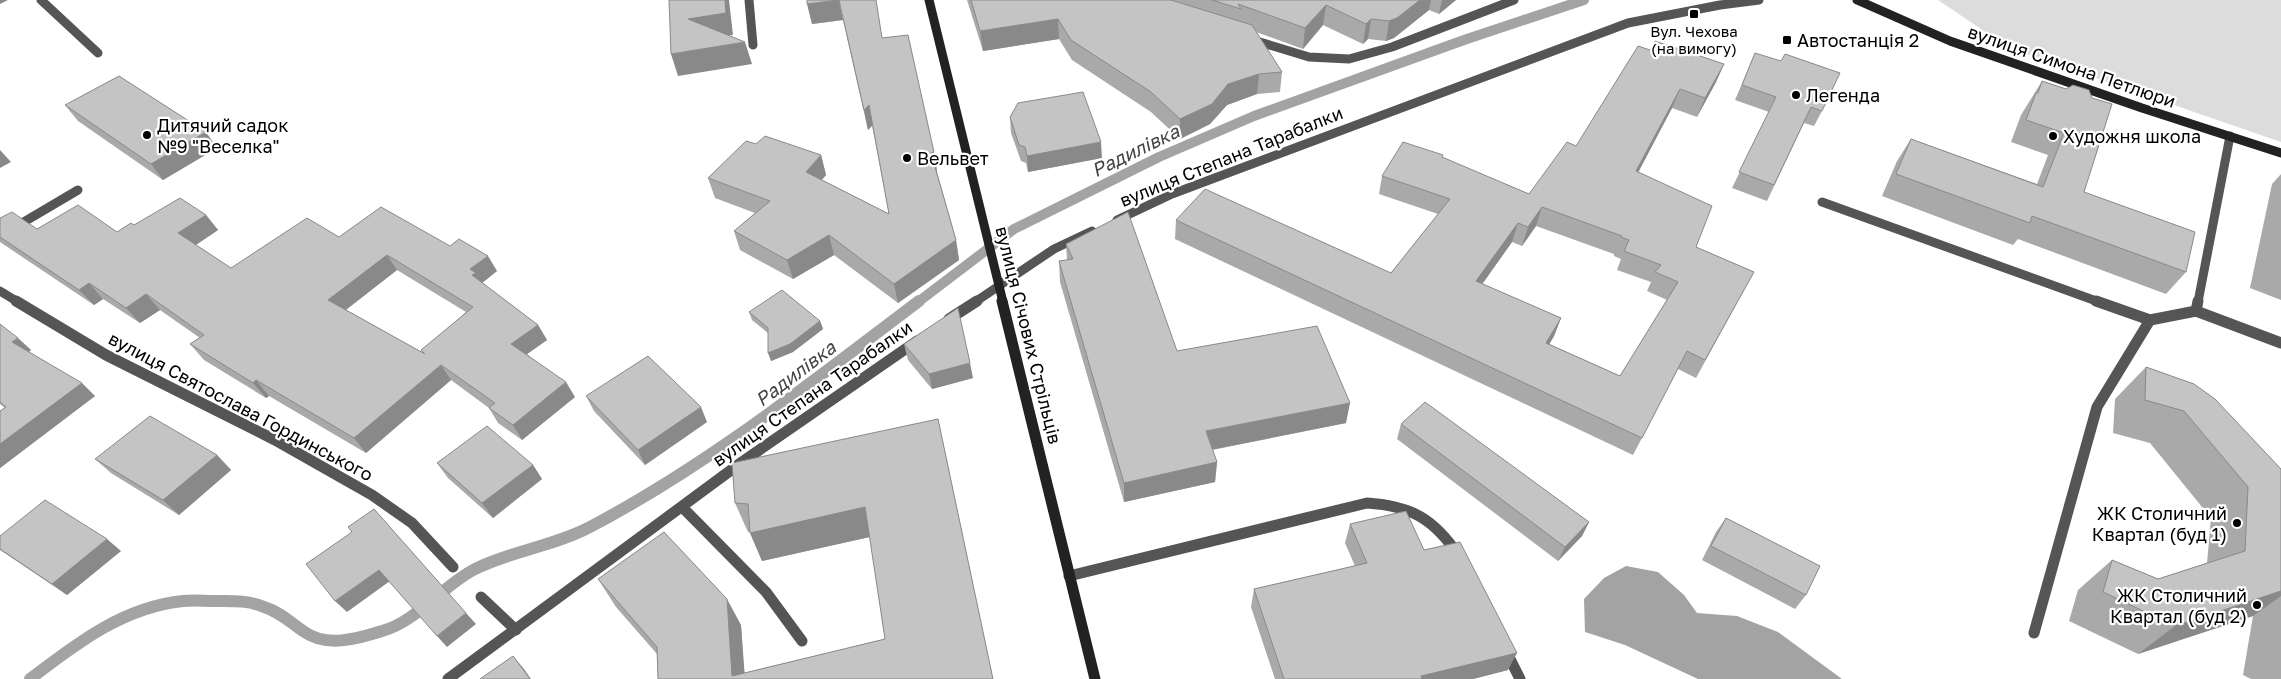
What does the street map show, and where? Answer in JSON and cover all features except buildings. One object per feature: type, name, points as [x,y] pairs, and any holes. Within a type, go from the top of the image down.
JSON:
[{"type":"street","points":[[41,0],[98,53]]},
{"type":"street","points":[[749,0],[753,45]]},
{"type":"street","name":"вулиця Січових Стрільців","points":[[929,0],[1095,679]]},
{"type":"street","points":[[1244,38],[1309,57],[1349,58],[1392,47],[1514,0]]},
{"type":"street","name":"вулиця Степана Тарабалки","points":[[943,323],[1054,249],[1172,194],[1628,22],[1720,5],[1759,0]]},
{"type":"street","name":"вулиця Симона Петлюри","points":[[1857,0],[1950,41],[2142,108],[2281,153]]},
{"type":"street","points":[[2196,311],[2230,136]]},
{"type":"street","points":[[0,236],[78,190]]},
{"type":"street","points":[[1822,202],[2150,320],[2196,311],[2281,343]]},
{"type":"street","name":"вулиця Святослава Гординського","points":[[0,291],[106,355],[275,440],[372,495],[412,523],[453,567]]},
{"type":"street","points":[[2034,633],[2097,407],[2150,320]]},
{"type":"street","name":"вулиця Степана Тарабалки","points":[[448,679],[742,462],[927,334]]},
{"type":"street","points":[[1069,576],[1366,503],[1392,503],[1418,512],[1448,540],[1462,564]]},
{"type":"street","points":[[682,507],[766,592],[802,641]]},
{"type":"street","points":[[481,597],[516,630]]},
{"type":"street","points":[[1502,644],[1520,679]]},
{"type":"shaded area","points":[[1938,0],[2281,0],[2281,142],[2009,48]]},
{"type":"shaded area","points":[[1626,566],[1658,572],[1684,595],[1697,613],[1737,616],[1778,632],[1842,679],[1698,679],[1625,645],[1585,632],[1584,599],[1604,578]]},
{"type":"waterway","name":"Радилівка","points":[[918,302],[1014,229],[1159,157],[1254,116],[1464,40],[1584,0]]},
{"type":"waterway","name":"Радилівка","points":[[30,679],[65,653],[120,619],[140,611],[183,601],[252,603],[275,612],[312,636],[332,641],[362,637],[394,626],[418,612],[451,585],[475,569],[576,534],[634,503],[759,421],[919,301]]},
{"type":"place","name":"Вул. Чехова (на вимогу)","points":[[1694,14]]},
{"type":"place","name":"Автостанція 2","points":[[1787,40]]},
{"type":"place","name":"Легенда","points":[[1796,95]]},
{"type":"place","name":"Дитячий садок №9 \"Веселка\"","points":[[147,135]]},
{"type":"place","name":"Художня школа","points":[[2053,136]]},
{"type":"place","name":"Вельвет","points":[[907,158]]},
{"type":"place","name":"ЖК Столичний Квартал (буд 1)","points":[[2237,523]]},
{"type":"place","name":"ЖК Столичний Квартал (буд 2)","points":[[2257,605]]}]
